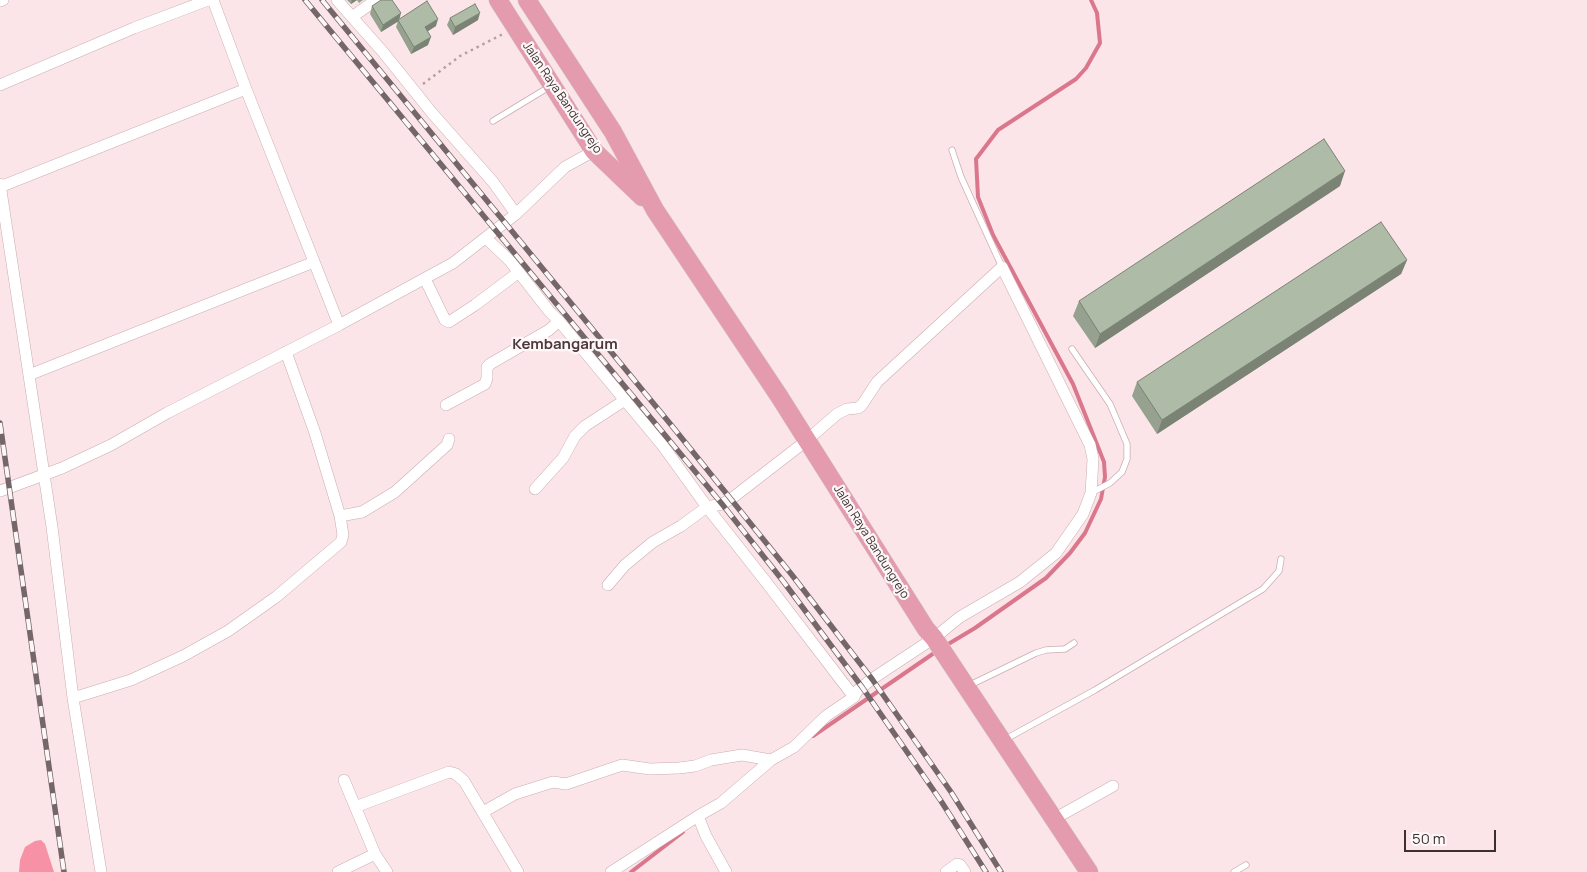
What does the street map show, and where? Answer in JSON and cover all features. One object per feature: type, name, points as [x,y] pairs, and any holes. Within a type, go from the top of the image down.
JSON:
[{"type":"main road","name":"Jalan Raya Bandungrejo","points":[[498,0],[594,150],[655,210]]},
{"type":"main road","name":"Jalan Raya Bandungrejo","points":[[527,0],[613,132],[655,210],[779,396],[926,629],[938,644],[1089,872]]},
{"type":"main road","points":[[519,34],[544,27]]},
{"type":"street","points":[[0,85],[134,28],[208,0]]},
{"type":"street","points":[[213,0],[339,325]]},
{"type":"street","points":[[337,0],[493,182],[516,214]]},
{"type":"street","points":[[352,17],[376,0]]},
{"type":"street","points":[[101,872],[73,698],[44,474],[0,185],[246,89]]},
{"type":"street","points":[[0,491],[62,468],[111,445],[167,413],[339,325],[453,263],[516,214],[565,167],[594,150]]},
{"type":"street","points":[[486,238],[518,272],[625,400],[854,697]]},
{"type":"street","points":[[29,375],[314,262]]},
{"type":"street","points":[[608,585],[625,565],[643,549],[707,508],[722,504],[731,499],[806,441],[837,414],[846,409],[858,408],[862,405],[877,382],[1002,267],[1090,445],[1093,459],[1093,492],[1083,514],[1056,553],[1020,582],[960,617],[938,644],[872,679],[857,691],[854,697],[826,716],[794,747],[771,760],[721,803],[611,872]]},
{"type":"street","points":[[425,279],[445,320],[449,322],[476,305],[518,272]]},
{"type":"street","points":[[446,405],[485,384],[487,368],[490,364],[549,330],[559,321]]},
{"type":"street","points":[[73,698],[131,680],[183,656],[228,631],[276,597],[336,546],[343,535],[340,516],[315,433],[286,352]]},
{"type":"street","points":[[535,489],[563,458],[575,436],[585,426],[625,400]]},
{"type":"street","points":[[340,516],[362,512],[395,492],[447,446],[449,438]]},
{"type":"street","points":[[483,812],[515,794],[553,782],[566,784],[622,765],[650,769],[679,768],[736,756],[771,760]]},
{"type":"street","points":[[355,808],[449,772],[460,777],[518,872]]},
{"type":"street","points":[[344,780],[375,854],[387,872]]},
{"type":"street","points":[[1054,819],[1113,786]]},
{"type":"street","points":[[698,818],[726,872]]},
{"type":"street","points":[[338,872],[375,854]]},
{"type":"street","points":[[946,872],[957,864],[965,872]]},
{"type":"lane","points":[[493,120],[552,85]]},
{"type":"lane","points":[[952,150],[961,177],[1002,267]]},
{"type":"lane","points":[[1072,349],[1110,404],[1127,444],[1127,459],[1122,472],[1110,483],[1093,492]]},
{"type":"lane","points":[[1002,741],[1095,690],[1263,589],[1279,571],[1281,559]]},
{"type":"lane","points":[[966,687],[1036,653],[1046,650],[1065,650],[1074,643]]},
{"type":"lane","points":[[1234,872],[1246,865]]},
{"type":"path","points":[[414,90],[460,56],[519,34]]},
{"type":"shaded area","points":[[41,840],[45,844],[54,872],[19,872],[20,860],[25,847]]},
{"type":"building","points":[[381,0],[392,0],[401,13],[383,25],[372,6]]},
{"type":"building","points":[[427,1],[438,19],[425,27],[431,37],[414,47],[398,20]]},
{"type":"building","points":[[475,4],[480,13],[455,27],[450,18]]},
{"type":"building","points":[[1324,139],[1345,171],[1100,334],[1079,301]]},
{"type":"building","points":[[1381,222],[1407,260],[1162,420],[1137,382]]},
{"type":"waterway","points":[[945,646],[975,628],[1046,578],[1070,553],[1085,533],[1101,499],[1105,477],[1104,462],[1073,384],[993,235],[978,197],[976,159],[998,130],[1076,79],[1086,68],[1100,43],[1097,13],[1091,0]]},
{"type":"waterway","points":[[813,736],[937,651]]},
{"type":"waterway","points":[[631,872],[683,832]]},
{"type":"railway","points":[[305,0],[722,504],[783,581],[862,687],[941,801],[986,872]]},
{"type":"railway","points":[[322,0],[792,575],[872,679],[951,792],[1001,872]]},
{"type":"railway","points":[[0,423],[64,872]]},
{"type":"district","name":"Kembangarum","points":[[565,345]]}]
